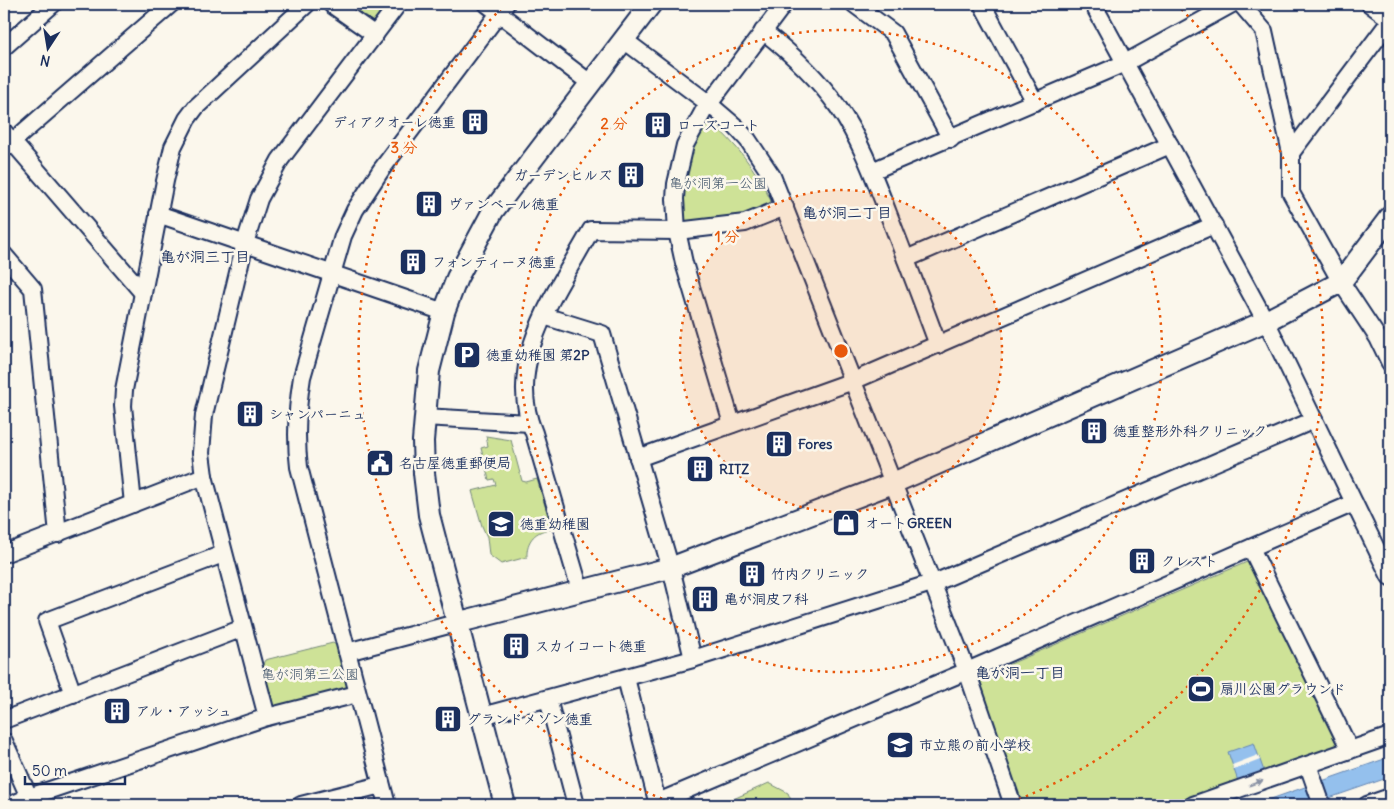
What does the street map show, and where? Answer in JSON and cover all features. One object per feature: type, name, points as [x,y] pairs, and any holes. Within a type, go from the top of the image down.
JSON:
[{"type":"street","points":[[4,47],[53,4]]},
{"type":"street","points":[[143,293],[7,141],[171,4]]},
{"type":"street","points":[[133,504],[123,406],[124,390],[173,147],[187,119],[205,97],[307,4]]},
{"type":"street","points":[[332,4],[375,35]]},
{"type":"street","points":[[267,717],[204,476],[201,453],[204,415],[245,243],[259,199],[280,160],[398,4]]},
{"type":"street","points":[[505,805],[429,515],[424,473],[424,417],[428,371],[444,312],[460,270],[494,211],[651,4]]},
{"type":"street","points":[[732,424],[684,263],[677,232],[675,199],[681,158],[690,134],[708,103],[784,4]]},
{"type":"street","points":[[854,4],[893,33],[951,139]]},
{"type":"street","points":[[982,4],[1035,102]]},
{"type":"street","points":[[1093,4],[1266,321],[1390,577]]},
{"type":"street","points":[[872,171],[951,139],[1125,63],[1232,4]]},
{"type":"street","points":[[1241,4],[1264,32],[1291,153],[1291,193],[1341,282],[1378,338],[1390,363]]},
{"type":"street","points":[[1291,153],[1390,20],[1370,4]]},
{"type":"street","points":[[387,805],[300,467],[296,437],[296,417],[302,377],[343,236],[366,191],[497,7],[590,83]]},
{"type":"street","points":[[763,31],[809,71],[831,98],[849,125],[872,171],[938,345]]},
{"type":"street","points":[[624,40],[708,103],[736,127],[762,158],[772,176],[967,671],[1013,805]]},
{"type":"street","points":[[906,259],[1170,145]]},
{"type":"street","points":[[580,590],[530,423],[526,394],[528,356],[544,316],[591,230],[677,232],[744,223],[785,207]]},
{"type":"street","points":[[158,214],[444,312]]},
{"type":"street","points":[[347,652],[670,568],[893,483],[1266,321],[1341,282],[1390,218]]},
{"type":"street","points":[[638,458],[854,381],[1214,224]]},
{"type":"street","points":[[4,256],[34,289],[58,534]]},
{"type":"street","points":[[544,316],[602,334],[673,576],[693,659]]},
{"type":"street","points":[[424,417],[530,423]]},
{"type":"street","points":[[482,716],[693,659],[932,583],[1314,420]]},
{"type":"street","points":[[5,551],[58,534],[204,476]]},
{"type":"street","points":[[626,678],[658,804],[1354,502]]},
{"type":"street","points":[[1251,548],[1350,750]]},
{"type":"street","points":[[73,694],[47,621],[223,554]]},
{"type":"street","points":[[4,720],[243,628]]},
{"type":"street","points":[[12,805],[29,797],[267,717],[357,694]]},
{"type":"street","points":[[548,699],[576,805]]},
{"type":"street","points":[[1193,805],[1310,773],[1350,750],[1390,736]]},
{"type":"street","points":[[4,742],[29,797]]},
{"type":"street","points":[[1310,773],[1321,805]]},
{"type":"street","points":[[302,805],[381,785]]},
{"type":"street","points":[[1367,805],[1390,797]]},
{"type":"green space","points":[[340,4],[391,4],[374,26]]},
{"type":"green space","name":"亀が洞第一公園","points":[[710,121],[745,158],[759,178],[771,201],[768,206],[742,217],[689,225],[683,219],[681,199],[687,158],[704,122]]},
{"type":"green space","points":[[486,436],[511,440],[522,481],[526,482],[537,479],[552,529],[541,531],[533,537],[528,546],[527,557],[501,564],[489,555],[487,537],[472,491],[496,485],[494,479],[489,480],[481,448],[488,446]]},
{"type":"green space","points":[[1247,562],[1253,563],[1340,740],[1339,748],[1179,805],[1020,805],[977,684],[980,677]]},
{"type":"green space","name":"亀が洞第三公園","points":[[333,643],[339,647],[350,685],[344,692],[275,709],[271,706],[262,666],[265,660]]},
{"type":"green space","points":[[769,783],[788,793],[793,805],[720,805]]},
{"type":"water","points":[[1254,743],[1265,774],[1239,784],[1228,752]]},
{"type":"water","points":[[1390,757],[1390,777],[1309,805],[1254,805]]},
{"type":"pier","points":[[1258,755],[1260,760],[1234,770],[1232,765]]},
{"type":"place","name":"ディアクオーレ徳重","points":[[475,122]]},
{"type":"place","name":"ローズコート","points":[[658,125]]},
{"type":"place","name":"ガーデンヒルズ","points":[[631,175]]},
{"type":"place","name":"ヴァンベール徳重","points":[[429,204]]},
{"type":"place","name":"フォンティーヌ徳重","points":[[413,262]]},
{"type":"place","name":"徳重幼稚園 第2P","points":[[467,355]]},
{"type":"place","name":"シャンパーニュ","points":[[250,414]]},
{"type":"place","name":"徳重整形外科クリニック","points":[[1094,431]]},
{"type":"place","name":"Fores","points":[[779,444]]},
{"type":"place","name":"名古屋徳重郵便局","points":[[380,463]]},
{"type":"place","name":"RITZ","points":[[700,469]]},
{"type":"place","name":"オートGREEN","points":[[846,523]]},
{"type":"place","name":"徳重幼稚園","points":[[501,524]]},
{"type":"place","name":"クレスト","points":[[1142,561]]},
{"type":"place","name":"竹内クリニック","points":[[752,574]]},
{"type":"place","name":"亀が洞皮フ科","points":[[705,599]]},
{"type":"place","name":"スカイコート徳重","points":[[516,646]]},
{"type":"place","name":"扇川公園グラウンド","points":[[1201,689]]},
{"type":"place","name":"アル・アッシュ","points":[[117,711]]},
{"type":"place","name":"グランドメゾン徳重","points":[[448,719]]},
{"type":"place","name":"市立熊の前小学校","points":[[900,745]]},
{"type":"district","name":"亀が洞二丁目","points":[[847,213]]},
{"type":"district","name":"亀が洞三丁目","points":[[205,257]]},
{"type":"district","name":"亀が洞一丁目","points":[[1020,673]]}]
